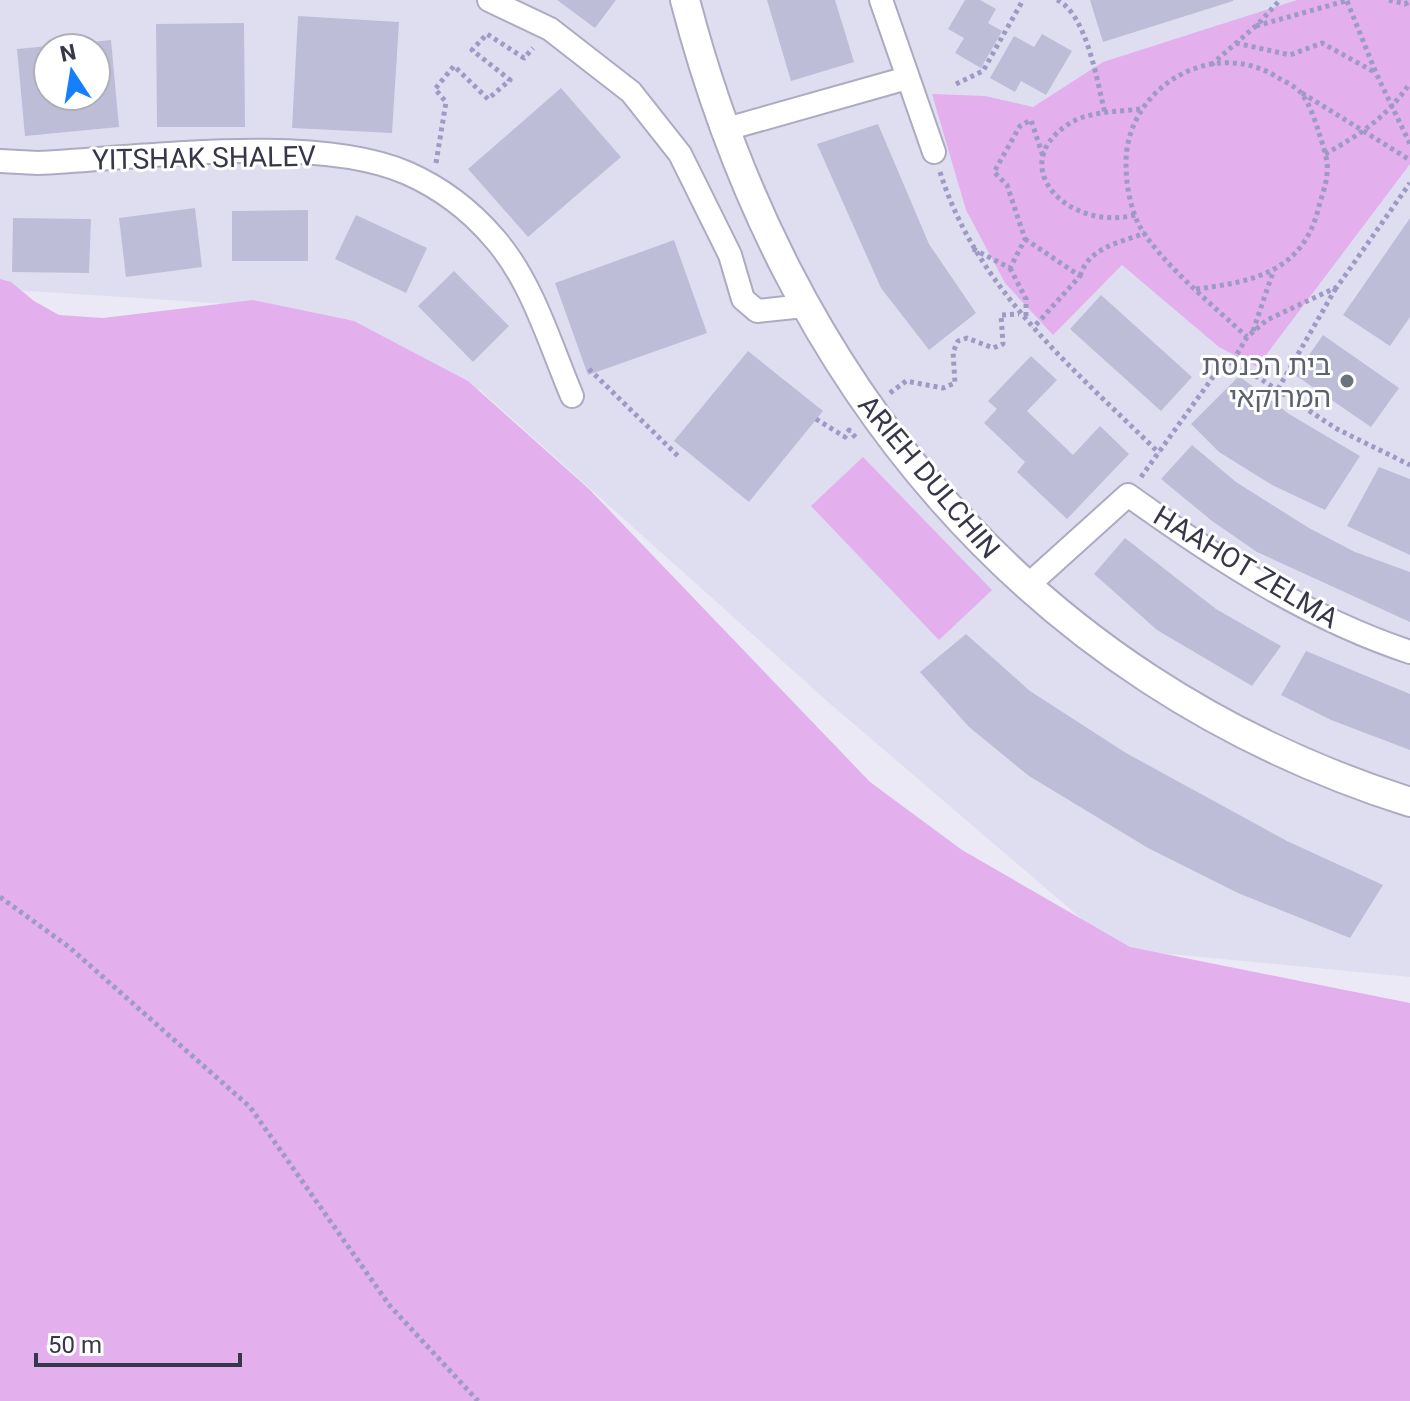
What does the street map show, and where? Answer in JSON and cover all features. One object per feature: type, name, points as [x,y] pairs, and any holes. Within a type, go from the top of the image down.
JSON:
[{"type":"street","points":[[489,0],[550,29],[631,92],[680,154],[730,255],[743,299],[757,311],[804,306]]},
{"type":"street","name":"ARIEH DULCHIN","points":[[685,0],[723,130],[767,234],[804,306],[870,408],[973,537],[1026,587],[1096,640],[1226,722],[1283,755],[1410,802]]},
{"type":"street","points":[[881,0],[934,152]]},
{"type":"street","points":[[723,130],[907,78]]},
{"type":"street","name":"YITSHAK SHALEV","points":[[0,161],[38,163],[284,151],[345,157],[405,172],[453,197],[496,239],[524,284],[572,396]]},
{"type":"street","points":[[1026,587],[1128,495]]},
{"type":"street","name":"HAAHOT ZELMA","points":[[1128,495],[1274,592],[1333,623],[1410,652]]},
{"type":"path","points":[[956,84],[983,71],[1023,0]]},
{"type":"path","points":[[1057,0],[1074,13],[1082,31],[1105,114]]},
{"type":"path","points":[[1210,66],[1256,26],[1280,0]]},
{"type":"path","points":[[1256,26],[1349,0],[1376,73],[1410,144]]},
{"type":"path","points":[[1389,0],[1405,4],[1410,1]]},
{"type":"path","points":[[432,186],[446,102],[435,89],[454,66],[488,99],[510,80],[472,50],[487,34],[524,58],[550,29]]},
{"type":"path","points":[[1236,43],[1290,55],[1322,43],[1376,73]]},
{"type":"path","points":[[1250,335],[1196,289],[1145,233],[1135,215],[1128,189],[1126,153],[1133,119],[1141,109],[1176,76],[1210,66],[1241,64],[1269,72],[1410,160]]},
{"type":"path","points":[[1325,154],[1365,132],[1393,108],[1410,83]]},
{"type":"path","points":[[1196,289],[1264,277],[1300,247],[1316,219],[1328,174],[1315,119],[1301,92]]},
{"type":"path","points":[[1044,159],[1047,147],[1068,124],[1141,109]]},
{"type":"path","points":[[1080,276],[1025,239],[1007,185],[994,172],[1020,126],[1031,120],[1044,159],[1049,188],[1069,207],[1104,220],[1135,215]]},
{"type":"path","points":[[934,152],[947,194],[973,249],[1023,317],[1159,453]]},
{"type":"path","points":[[1278,389],[1337,287],[1410,183]]},
{"type":"path","points":[[1033,328],[1080,276],[1085,261],[1096,251],[1145,233]]},
{"type":"path","points":[[1010,268],[1025,239]]},
{"type":"path","points":[[973,249],[1010,268],[1026,299],[1023,317]]},
{"type":"path","points":[[1128,495],[1218,370],[1233,361],[1250,335],[1273,271]]},
{"type":"path","points":[[1250,335],[1294,305],[1337,287]]},
{"type":"path","points":[[870,408],[906,381],[943,388],[955,383],[953,352],[958,341],[967,338],[993,348],[1003,344],[1001,315],[1023,317]]},
{"type":"path","points":[[1233,361],[1337,429],[1410,465]]},
{"type":"path","points":[[623,404],[680,458]]},
{"type":"path","points":[[816,419],[839,434]]},
{"type":"path","points":[[0,897],[69,947],[250,1107],[390,1306],[478,1401]]},
{"type":"shaded area","points":[[0,0],[1410,0],[1410,977],[1117,949],[828,702],[480,390],[260,306],[14,290],[0,283]]},
{"type":"shaded area","points":[[1297,0],[1410,0],[1410,164],[1257,367],[1219,347],[1122,265],[1053,335],[1005,283],[966,210],[932,94],[985,96],[1033,107],[1103,62]]},
{"type":"shaded area","points":[[0,279],[11,282],[34,301],[59,315],[103,318],[253,300],[354,321],[468,381],[589,489],[870,782],[962,850],[1130,947],[1410,1003],[1410,1401],[0,1401]]},
{"type":"shaded area","points":[[863,457],[992,590],[939,640],[811,506]]},
{"type":"building","points":[[557,0],[616,0],[595,28]]},
{"type":"building","points":[[767,0],[835,0],[854,62],[791,81]]},
{"type":"building","points":[[965,0],[980,0],[996,9],[988,23],[1002,31],[981,68],[955,53],[964,38],[948,29]]},
{"type":"building","points":[[1090,0],[1233,0],[1233,1],[1103,42]]},
{"type":"building","points":[[298,16],[399,22],[392,133],[292,128]]},
{"type":"building","points":[[244,23],[245,127],[157,127],[156,24]]},
{"type":"building","points":[[1042,34],[1072,51],[1046,95],[1021,81],[1015,92],[990,78],[1014,36],[1034,47]]},
{"type":"building","points":[[32,48],[32,112],[112,112],[112,51],[119,127],[25,136],[17,49]]},
{"type":"building","points":[[561,88],[621,157],[528,237],[468,169]]},
{"type":"building","points":[[878,124],[929,244],[976,313],[929,350],[881,288],[817,144]]},
{"type":"building","points":[[195,208],[202,267],[126,277],[119,218]]},
{"type":"building","points":[[308,210],[308,261],[232,261],[232,211]]},
{"type":"building","points":[[356,215],[427,248],[406,293],[335,259]]},
{"type":"building","points":[[13,218],[91,219],[89,273],[12,272]]},
{"type":"building","points":[[1410,218],[1410,317],[1390,346],[1343,315]]},
{"type":"building","points":[[674,240],[707,333],[588,375],[555,283]]},
{"type":"building","points":[[454,271],[509,326],[473,362],[418,306]]},
{"type":"building","points":[[1101,295],[1192,377],[1161,411],[1070,329]]},
{"type":"building","name":"בית הכנסת המרוקאי","points":[[1323,335],[1399,388],[1371,427],[1295,375]]},
{"type":"building","points":[[748,351],[823,411],[749,502],[674,441]]},
{"type":"building","points":[[1031,356],[1057,380],[1027,411],[1073,455],[1100,426],[1129,454],[1067,519],[1017,472],[1025,462],[984,423],[997,409],[988,401]]},
{"type":"building","points":[[1239,376],[1289,414],[1360,456],[1325,510],[1272,485],[1219,452],[1191,424]]},
{"type":"building","points":[[1192,445],[1236,482],[1309,528],[1355,552],[1410,572],[1410,622],[1257,552],[1212,521],[1161,479]]},
{"type":"building","points":[[1379,467],[1410,479],[1410,555],[1347,526]]},
{"type":"building","points":[[1125,538],[1216,609],[1281,646],[1252,686],[1157,630],[1094,574]]},
{"type":"building","points":[[966,634],[1030,691],[1126,753],[1287,841],[1383,885],[1350,938],[1238,893],[1148,848],[1029,776],[969,727],[920,672]]},
{"type":"building","points":[[1306,651],[1410,694],[1410,750],[1331,720],[1281,695]]},
{"type":"place","name":"בית הכנסת המרוקאי","points":[[1347,381]]}]
